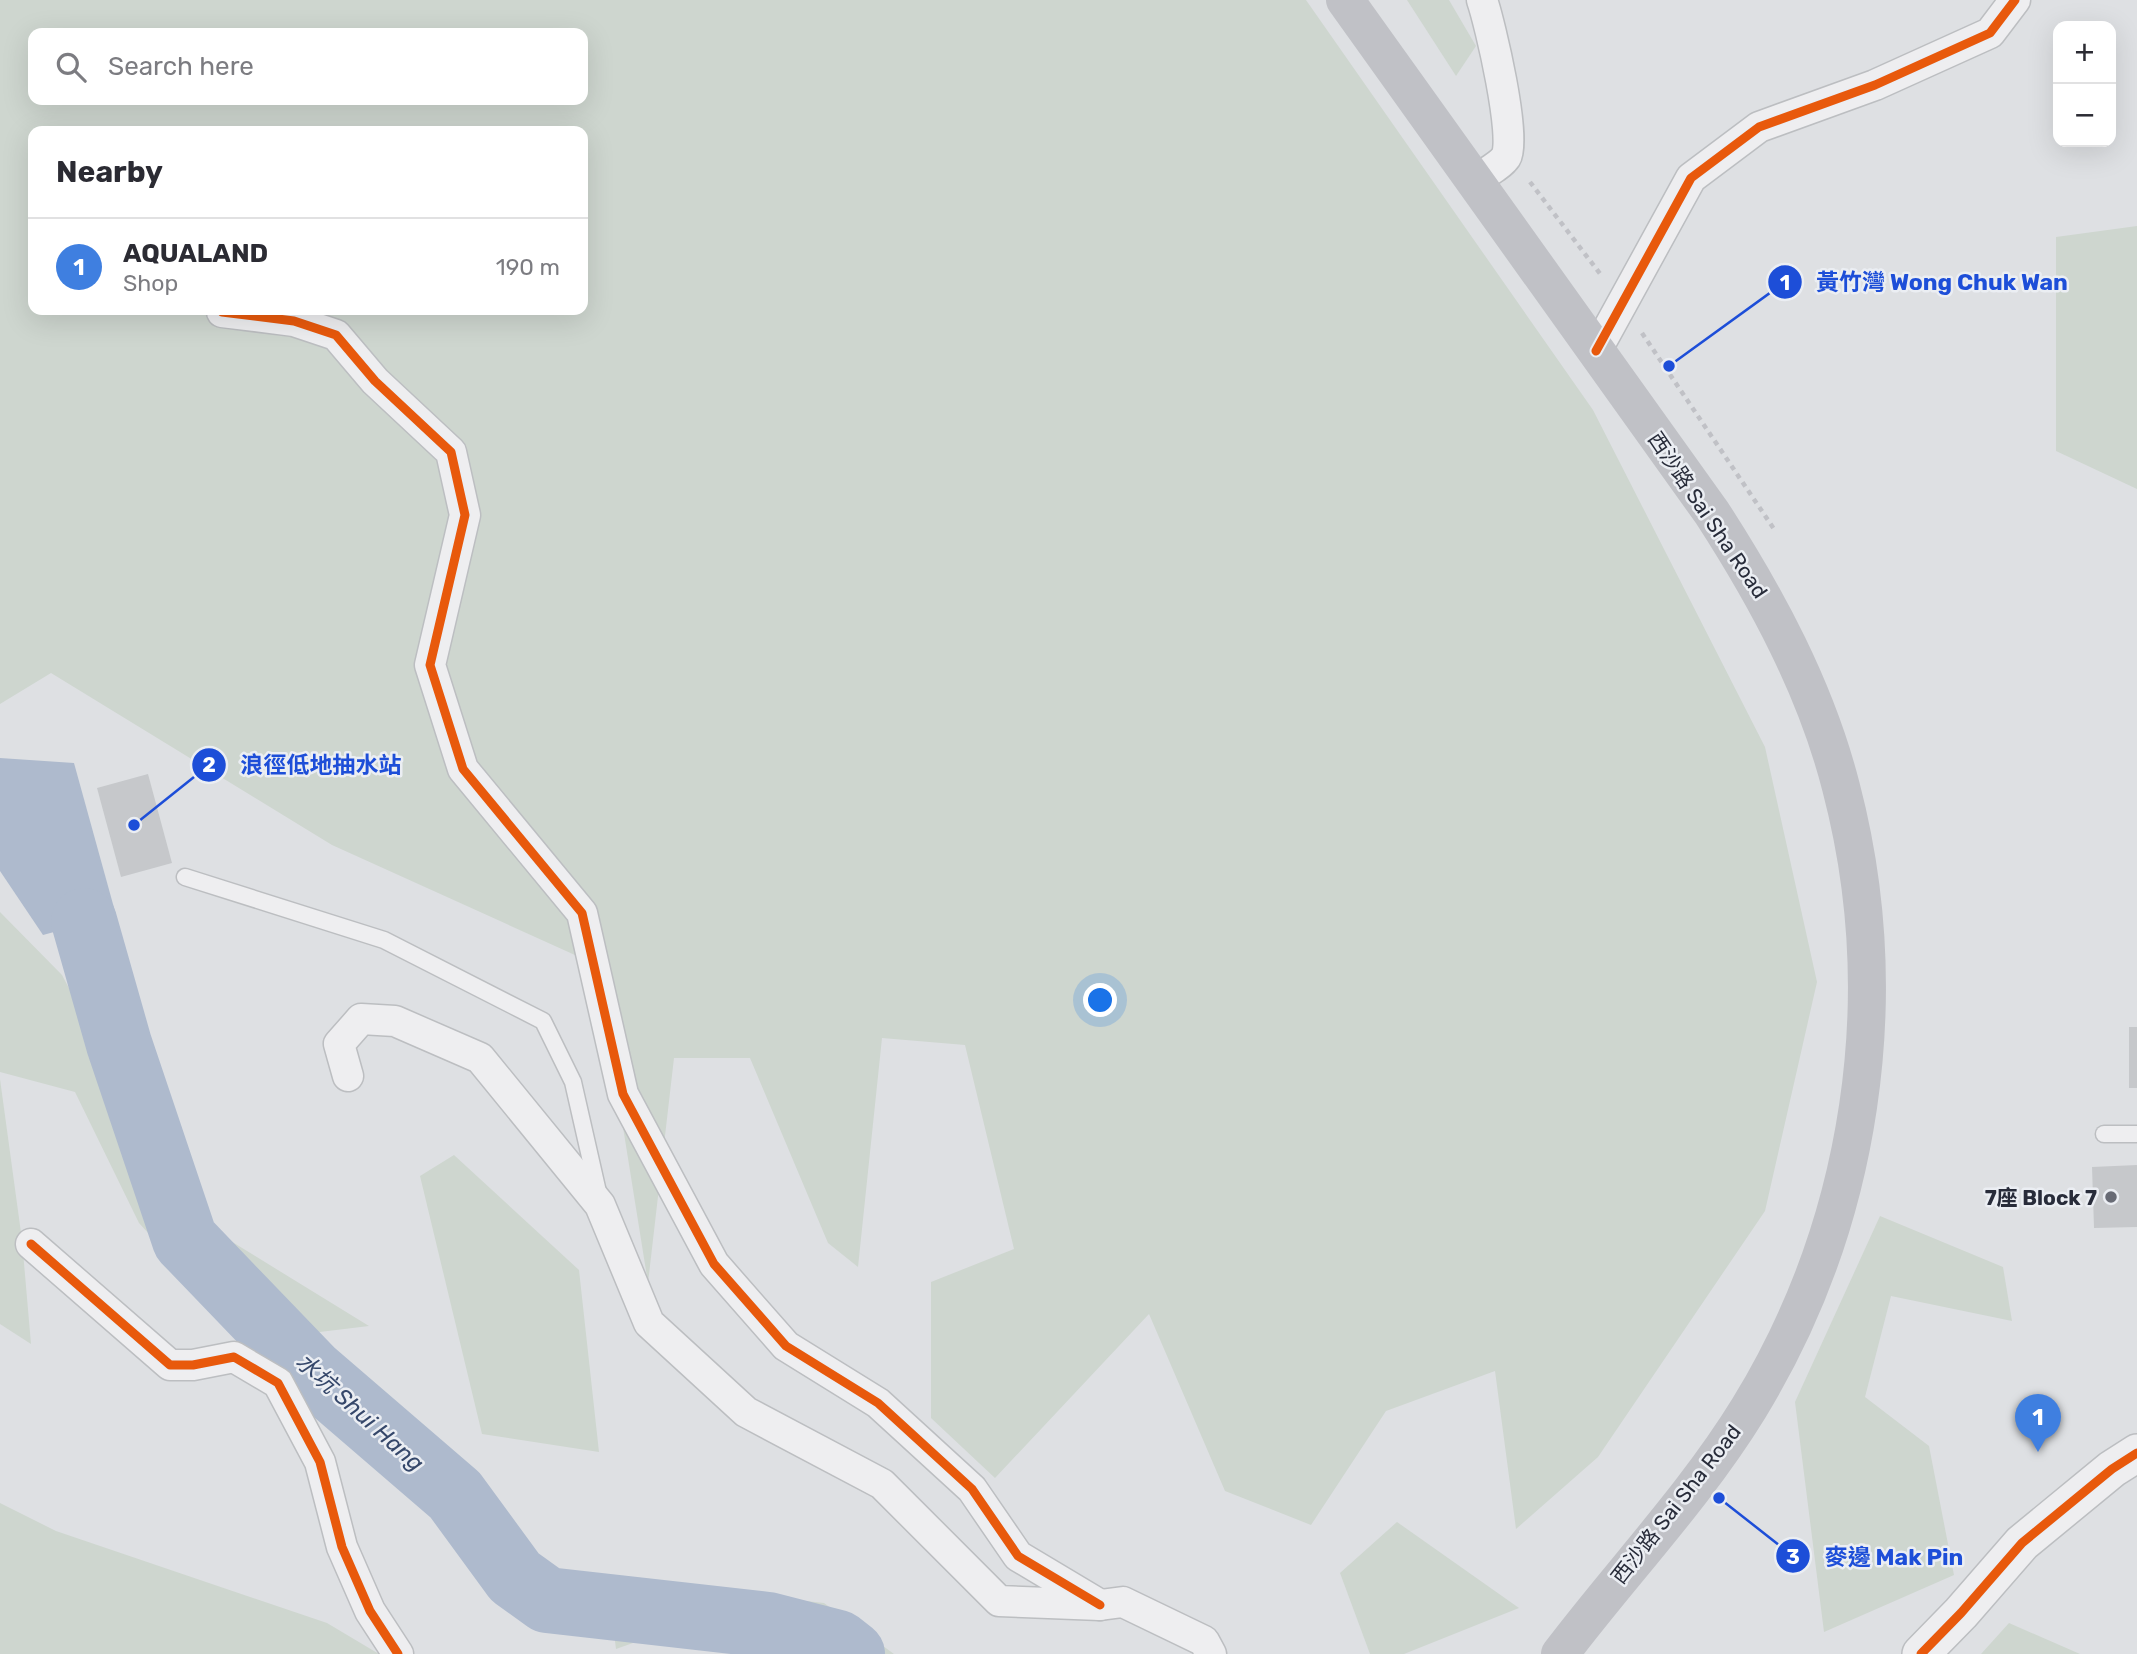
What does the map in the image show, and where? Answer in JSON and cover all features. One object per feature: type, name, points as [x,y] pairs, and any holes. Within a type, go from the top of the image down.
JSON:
[{"type":"main road","name":"西沙路 Sai Sha Road","points":[[1345,0],[1476,180],[1742,559],[1766,601],[1807,689],[1833,761],[1852,832],[1865,935],[1865,1047],[1851,1156],[1822,1255],[1802,1307],[1748,1409],[1676,1511],[1599,1602],[1560,1654]]},
{"type":"street","points":[[1476,180],[1503,160],[1508,153],[1506,112],[1492,28],[1482,0]]},
{"type":"street","points":[[1596,352],[1691,178],[1759,127],[1875,85],[1990,33],[2015,0]]},
{"type":"street","points":[[246,315],[294,321],[336,335],[375,381],[450,452],[465,514],[430,665],[463,769],[582,913],[623,1094],[714,1265],[786,1346],[878,1403],[972,1489],[1018,1556],[1100,1605]]},
{"type":"street","points":[[348,1076],[339,1044],[361,1019],[396,1021],[480,1058],[600,1205],[649,1323],[746,1412],[882,1484],[999,1601],[1100,1605],[1123,1602],[1203,1641],[1211,1654]]},
{"type":"street","points":[[31,1244],[170,1365],[193,1365],[234,1357],[278,1383],[320,1462],[342,1547],[370,1611],[398,1654]]},
{"type":"street","points":[[1921,1654],[2022,1543],[2112,1469],[2137,1453]]},
{"type":"lane","points":[[185,877],[384,940],[542,1021],[573,1083],[600,1205]]},
{"type":"lane","points":[[2104,1134],[2137,1134]]},
{"type":"path","points":[[1508,153],[1624,304],[1774,529]]},
{"type":"shaded area","points":[[0,0],[1306,0],[1593,410],[1765,747],[1817,982],[1765,1211],[1598,1457],[1516,1529],[1495,1371],[1386,1411],[1311,1525],[1225,1491],[1149,1314],[995,1478],[931,1418],[931,1282],[1014,1249],[965,1045],[882,1038],[858,1267],[828,1243],[750,1058],[674,1058],[648,1283],[597,965],[332,845],[51,673],[0,704]]},
{"type":"shaded area","points":[[1407,0],[1449,0],[1476,46],[1456,76]]},
{"type":"shaded area","points":[[2137,226],[2137,489],[2056,451],[2056,237]]},
{"type":"shaded area","points":[[0,912],[62,975],[190,1216],[369,1326],[246,1341],[139,1223],[75,1092],[0,1072]]},
{"type":"shaded area","points":[[0,1079],[22,1240],[31,1344],[0,1324]]},
{"type":"shaded area","points":[[454,1155],[579,1270],[599,1452],[482,1434],[420,1176]]},
{"type":"shaded area","points":[[1880,1216],[2003,1267],[2012,1321],[1891,1296],[1865,1397],[1929,1446],[1954,1575],[1824,1632],[1795,1402]]},
{"type":"shaded area","points":[[0,1503],[56,1531],[327,1623],[379,1654],[0,1654]]},
{"type":"shaded area","points":[[1397,1522],[1519,1608],[1404,1654],[1370,1654],[1340,1573]]},
{"type":"shaded area","points":[[607,1579],[824,1603],[894,1654],[816,1654],[675,1628],[616,1649]]},
{"type":"shaded area","points":[[2009,1623],[2080,1654],[1981,1654]]},
{"type":"water","points":[[0,758],[74,763],[116,915],[43,935],[0,871]]},
{"type":"building","points":[[148,774],[172,863],[121,877],[97,788]]},
{"type":"building","points":[[2129,1027],[2137,1027],[2137,1088],[2129,1088]]},
{"type":"building","name":"7座 Block 7","points":[[2137,1165],[2137,1227],[2094,1228],[2092,1167]]},
{"type":"waterway","name":"水坑 Shui Hang","points":[[84,921],[119,1044],[185,1240],[311,1371],[455,1495],[515,1577],[547,1600],[768,1625],[838,1643],[852,1654]]},
{"type":"cycle path","points":[[1596,351],[1691,178],[1759,127],[1875,85],[1990,33],[2015,0]]},
{"type":"cycle path","points":[[246,315],[294,321],[336,335],[375,381],[451,452],[465,515],[430,665],[463,769],[582,913],[623,1094],[714,1264],[786,1346],[878,1403],[972,1489],[1018,1556],[1100,1605]]},
{"type":"cycle path","points":[[31,1244],[170,1365],[193,1365],[234,1357],[278,1383],[320,1462],[342,1547],[370,1611],[398,1654]]},
{"type":"cycle path","points":[[1921,1654],[2022,1543],[2112,1469],[2137,1453]]},
{"type":"place","name":"黃竹灣 Wong Chuk Wan","points":[[1669,366]]},
{"type":"place","name":"浪徑低地抽水站","points":[[134,825]]},
{"type":"place","name":"7座 Block 7","points":[[2111,1197]]},
{"type":"place","name":"AQUALAND","points":[[2038,1452]]},
{"type":"place","name":"麥邊 Mak Pin","points":[[1719,1498]]}]
